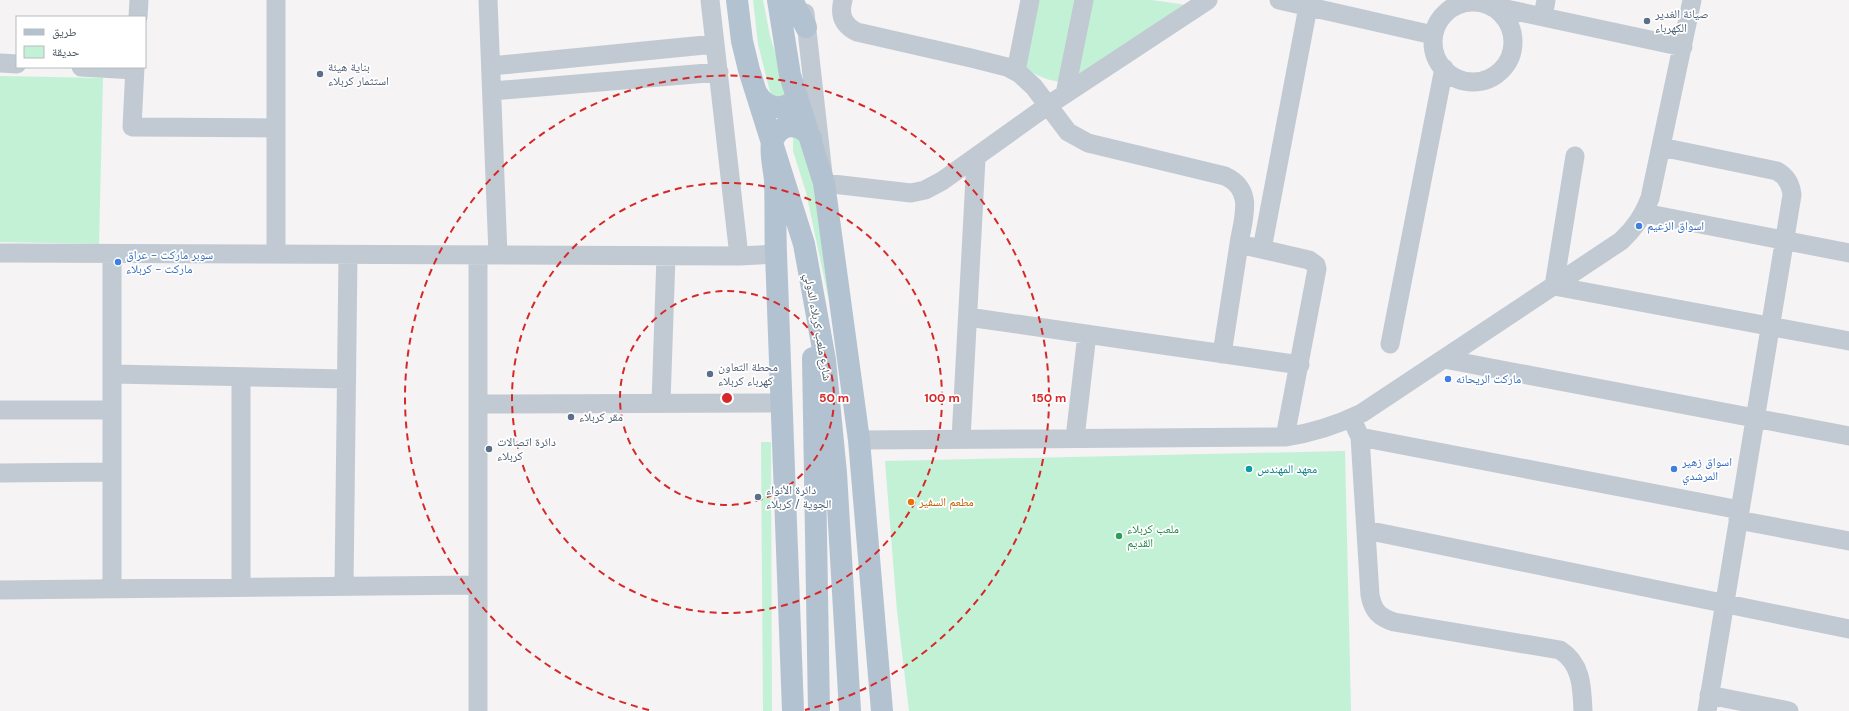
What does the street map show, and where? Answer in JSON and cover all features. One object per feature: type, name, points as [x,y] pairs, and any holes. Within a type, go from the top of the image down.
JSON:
[{"type":"main road","name":"شارع ملعب كربلاء الدولي","points":[[737,0],[742,41],[772,144],[794,209],[807,261],[829,392],[836,472],[850,711]]},
{"type":"main road","name":"شارع ملعب كربلاء الدولي","points":[[778,0],[786,56],[824,183],[859,440],[882,711]]},
{"type":"main road","points":[[792,0],[806,27]]},
{"type":"main road","points":[[756,92],[760,99],[772,107],[786,106],[798,98]]},
{"type":"main road","points":[[793,711],[776,254],[775,180],[772,144],[780,131],[794,126],[801,127],[811,138]]},
{"type":"main road","points":[[807,261],[813,349],[819,711]]},
{"type":"street","points":[[138,16],[139,0]]},
{"type":"street","points":[[276,0],[276,254]]},
{"type":"street","points":[[488,0],[498,255]]},
{"type":"street","points":[[710,0],[740,256]]},
{"type":"street","points":[[803,0],[824,183],[911,193],[925,190],[937,184],[976,159],[1047,106],[1208,0]]},
{"type":"street","points":[[843,0],[841,11],[844,22],[857,32],[972,58],[1007,67],[1016,71],[1034,87],[1068,132],[1088,143],[1226,176],[1236,182],[1245,196],[1222,354]]},
{"type":"street","points":[[1016,71],[1030,0]]},
{"type":"street","points":[[1066,94],[1084,0]]},
{"type":"street","points":[[1279,0],[1434,35]]},
{"type":"street","points":[[859,440],[1285,437],[1312,433],[1337,425],[1362,413],[1621,241],[1636,227],[1650,198],[1692,0]]},
{"type":"street","points":[[1491,6],[1503,14],[1511,27],[1514,41],[1511,56],[1503,69],[1492,78],[1477,82],[1463,81],[1449,74],[1439,64],[1434,50],[1434,35],[1439,21],[1450,5],[1462,3],[1477,2],[1491,6],[1545,8],[1683,47]]},
{"type":"street","points":[[1262,249],[1308,6]]},
{"type":"street","points":[[491,66],[715,44]]},
{"type":"street","points":[[0,63],[16,64]]},
{"type":"street","points":[[135,68],[132,127],[276,128]]},
{"type":"street","points":[[1390,344],[1444,68]]},
{"type":"street","points":[[492,91],[719,72]]},
{"type":"street","points":[[1661,147],[1771,170],[1781,174],[1789,184],[1792,195],[1708,703],[1789,711]]},
{"type":"street","points":[[1554,286],[1575,156]]},
{"type":"street","points":[[961,439],[976,159]]},
{"type":"street","points":[[1644,213],[1849,253]]},
{"type":"street","points":[[1239,244],[1309,260],[1316,266],[1317,274],[1285,437]]},
{"type":"street","points":[[0,253],[666,256],[740,256],[776,254]]},
{"type":"street","points":[[112,254],[112,589]]},
{"type":"street","points":[[344,586],[348,254]]},
{"type":"street","points":[[478,255],[478,711]]},
{"type":"street","points":[[662,403],[666,256]]},
{"type":"street","points":[[1554,286],[1849,341]]},
{"type":"street","points":[[968,317],[1300,365]]},
{"type":"street","points":[[1075,438],[1087,334]]},
{"type":"street","points":[[1444,359],[1849,436]]},
{"type":"street","points":[[112,374],[346,379]]},
{"type":"street","points":[[241,587],[242,377]]},
{"type":"street","points":[[478,404],[782,402]]},
{"type":"street","points":[[0,410],[112,410]]},
{"type":"street","points":[[1352,418],[1360,437],[1370,596],[1372,606],[1380,616],[1394,622],[1560,650],[1572,661],[1580,677],[1583,711]]},
{"type":"street","points":[[1360,437],[1739,515],[1849,541]]},
{"type":"street","points":[[0,473],[112,472]]},
{"type":"street","points":[[1366,530],[1849,629]]},
{"type":"street","points":[[0,590],[478,585]]},
{"type":"green space","points":[[753,0],[763,0],[770,36],[789,97],[771,96],[758,44]]},
{"type":"green space","points":[[1033,0],[1152,0],[1187,5],[1074,84],[1046,79],[1021,66]]},
{"type":"green space","points":[[0,76],[103,78],[99,244],[0,242]]},
{"type":"green space","points":[[793,135],[810,150],[829,301],[806,192],[793,151]]},
{"type":"green space","points":[[761,442],[771,442],[772,711],[763,711]]},
{"type":"green space","name":"ملعب كربلاء القديم","points":[[1345,451],[1351,711],[909,711],[897,611],[885,461]]},
{"type":"place","name":"صيانة الغدير الكهرباء","points":[[1647,21]]},
{"type":"place","name":"بناية هيئة استثمار كربلاء","points":[[320,74]]},
{"type":"place","name":"اسواق الزعيم","points":[[1639,226]]},
{"type":"place","name":"سوبر ماركت - عراق ماركت - كربلاء","points":[[118,262]]},
{"type":"place","name":"محطة التعاون كهرباء كربلاء","points":[[710,374]]},
{"type":"place","name":"ماركت الريحانه","points":[[1448,379]]},
{"type":"place","name":"مقر كربلاء","points":[[571,417]]},
{"type":"place","name":"دائرة اتصالات كربلاء","points":[[489,449]]},
{"type":"place","name":"معهد المهندس","points":[[1249,469]]},
{"type":"place","name":"اسواق زهير المرشدي","points":[[1674,469]]},
{"type":"place","name":"دائرة الأنواء الجوية / كربلاء","points":[[758,497]]},
{"type":"place","name":"مطعم السفير","points":[[911,502]]},
{"type":"place","name":"ملعب كربلاء القديم","points":[[1119,536]]}]
